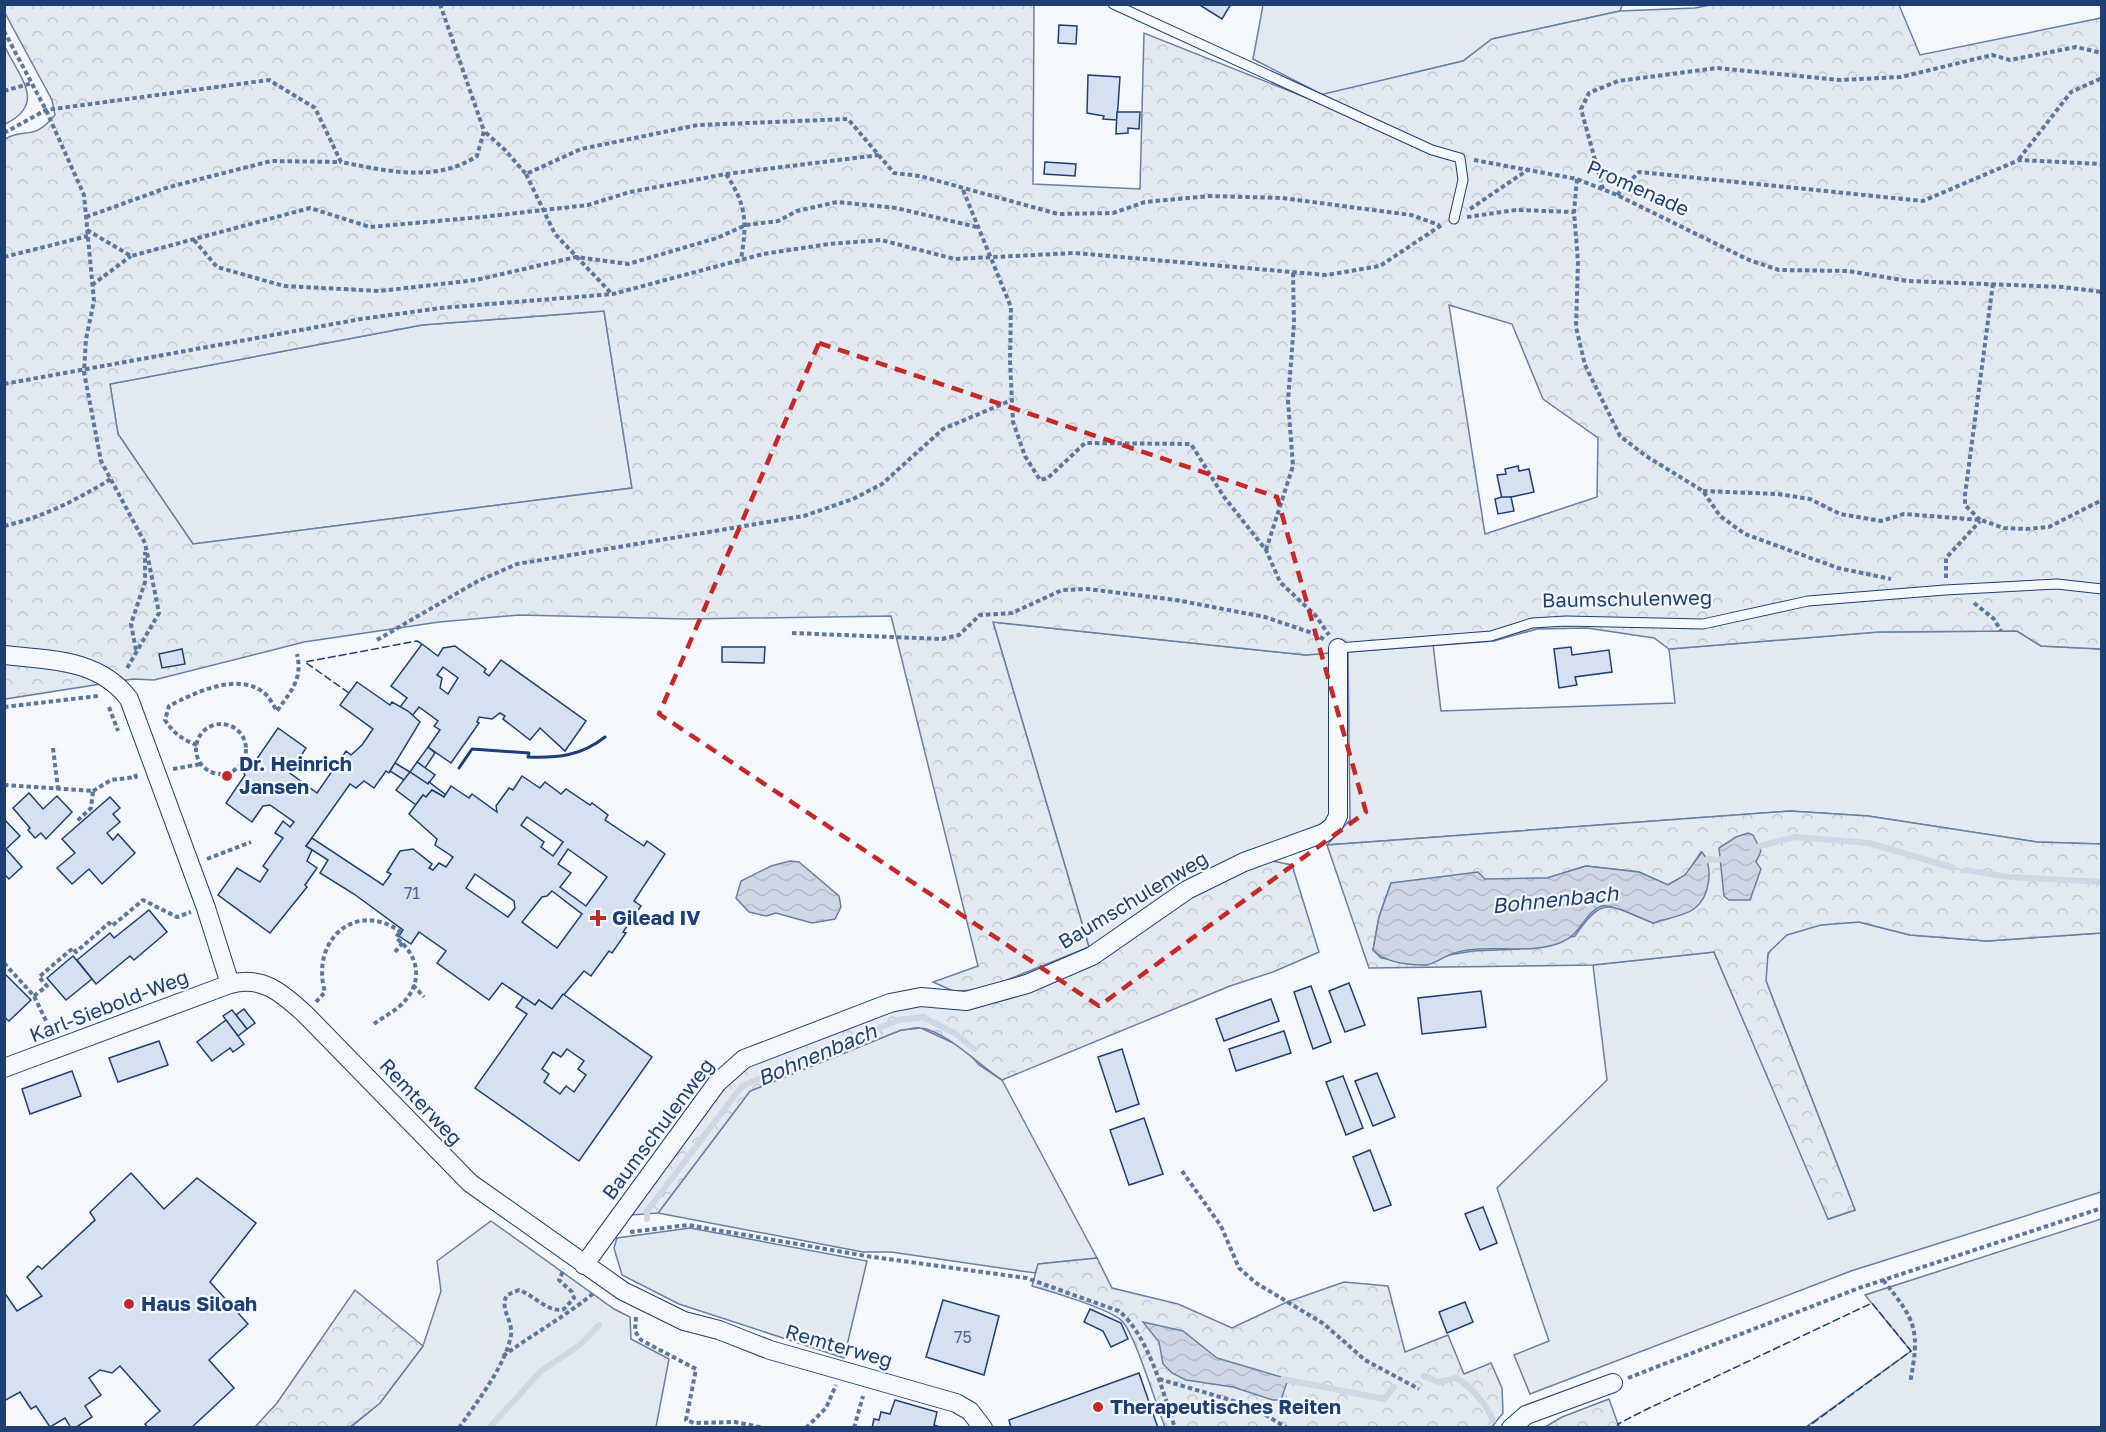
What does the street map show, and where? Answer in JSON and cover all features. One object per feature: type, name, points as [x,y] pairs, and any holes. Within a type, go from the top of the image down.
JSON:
[{"type":"street","name":"Baumschulenweg","points":[[578,1261],[612,1228],[717,1083],[744,1059],[905,998],[966,1001],[1027,984],[1092,956],[1187,890],[1244,862],[1324,833],[1333,826],[1338,816],[1338,648]]},
{"type":"street","points":[[4,655],[80,664],[102,674],[118,685],[129,699],[206,908],[230,984]]},
{"type":"street","name":"Remterweg","points":[[230,984],[243,980],[259,981],[279,991],[305,1014],[453,1168],[488,1197],[578,1261],[638,1299],[684,1321],[719,1330],[770,1350],[956,1403],[970,1412],[983,1428]]},
{"type":"street","name":"Karl-Siebold-Weg","points":[[4,1068],[230,984]]},
{"type":"street","points":[[1511,1428],[1526,1415],[1613,1383]]},
{"type":"lane","points":[[1113,4],[1431,150],[1460,158],[1463,180],[1454,219]]},
{"type":"lane","name":"Baumschulenweg","points":[[1338,648],[1491,636],[1532,623],[1566,621],[1703,624],[1808,601],[1945,590],[2057,584],[2102,589]]},
{"type":"path","points":[[440,4],[484,131],[526,174],[555,234],[613,294]]},
{"type":"path","points":[[4,31],[46,110],[84,195],[94,301],[86,339],[84,372],[101,461],[145,543],[159,613],[136,651],[131,624],[145,582],[145,543]]},
{"type":"path","points":[[1603,190],[1581,109],[1588,93],[1618,81],[1717,68],[1850,80],[1901,76],[1992,55],[2010,60],[2076,47],[2102,53]]},
{"type":"path","points":[[2019,160],[2071,92],[2102,78]]},
{"type":"path","points":[[4,133],[46,110],[269,80],[315,108],[341,162]]},
{"type":"path","points":[[4,91],[32,83]]},
{"type":"path","points":[[526,174],[581,149],[698,125],[848,119],[894,173],[920,176],[963,190],[1058,214],[1113,213],[1145,202],[1210,196],[1282,198],[1411,215],[1439,225]]},
{"type":"path","points":[[86,217],[169,187],[271,161],[341,162],[401,174],[459,168],[477,156],[484,131]]},
{"type":"path","points":[[92,285],[131,256],[310,208],[370,227],[543,211],[588,205],[630,192],[726,174],[879,155]]},
{"type":"path","name":"Promenade","points":[[1460,158],[1577,179],[1617,195],[1749,260],[1779,270],[1849,271],[1907,281],[2062,286],[2102,292]]},
{"type":"path","points":[[1617,195],[1639,172],[1923,201],[2019,160],[2102,165]]},
{"type":"path","points":[[4,384],[84,372],[362,319],[441,308],[613,294],[741,260],[829,244],[881,240],[955,259],[1075,252],[1326,275],[1380,266],[1439,225],[1454,219],[1529,169]]},
{"type":"path","points":[[726,174],[741,196],[746,225],[741,260]]},
{"type":"path","points":[[1577,179],[1574,212],[1578,262],[1576,327],[1585,365],[1620,436],[1646,456],[1703,491],[1720,516],[1745,534],[1838,568],[1875,574],[1905,585],[1914,593]]},
{"type":"path","points":[[963,190],[1011,306],[1013,422],[1025,456],[1040,480],[1048,478],[1084,442],[1191,444],[1224,496],[1266,550],[1280,582],[1316,616],[1338,648]]},
{"type":"path","points":[[194,240],[217,267],[284,286],[380,291],[452,282],[576,257],[628,264],[717,238],[746,225],[778,221],[797,212],[837,202],[896,208],[977,227]]},
{"type":"path","points":[[1454,219],[1516,210],[1574,212]]},
{"type":"path","points":[[87,230],[131,256]]},
{"type":"path","points":[[4,257],[87,236]]},
{"type":"path","points":[[1266,550],[1293,466],[1288,401],[1294,323],[1293,272]]},
{"type":"path","points":[[1981,520],[1965,505],[1965,495],[1993,283]]},
{"type":"path","points":[[377,640],[444,600],[517,564],[804,516],[853,499],[882,484],[943,429],[1012,400]]},
{"type":"path","points":[[4,526],[33,520],[65,506],[111,479]]},
{"type":"path","points":[[1703,491],[1778,494],[1810,499],[1840,514],[1881,521],[1904,514],[1981,520],[2004,528],[2049,527],[2102,500]]},
{"type":"path","points":[[1981,520],[1946,558],[1945,590],[1978,605],[1994,619],[2001,631]]},
{"type":"path","points":[[792,633],[942,639],[959,635],[980,615],[1012,613],[1062,590],[1088,589],[1176,600],[1265,617],[1315,634],[1338,648]]},
{"type":"path","points":[[197,745],[184,740],[170,729],[165,720],[169,706],[219,686],[246,683],[264,692],[277,711],[293,688],[301,669],[297,654]]},
{"type":"path","points":[[4,707],[105,695]]},
{"type":"path","points":[[218,725],[234,728],[244,739],[246,747],[242,762],[230,772],[214,773],[201,764],[197,745],[204,731],[218,725]]},
{"type":"path","points":[[53,748],[58,789]]},
{"type":"path","points":[[156,772],[201,764]]},
{"type":"path","points":[[4,785],[93,791],[111,780],[136,777]]},
{"type":"path","points":[[76,822],[91,808],[93,791]]},
{"type":"path","points":[[208,859],[251,842]]},
{"type":"path","points":[[34,996],[47,986],[39,977],[73,948],[76,952],[109,923],[112,926],[143,900],[177,917],[206,908]]},
{"type":"path","points":[[305,1014],[325,992],[321,973],[324,950],[344,927],[367,921],[392,926],[400,932],[396,937],[403,941],[415,958],[413,985],[402,1004],[374,1024]]},
{"type":"path","points":[[394,952],[403,941]]},
{"type":"path","points":[[4,963],[34,996],[59,1049]]},
{"type":"path","points":[[413,985],[424,997]]},
{"type":"path","points":[[1182,1171],[1221,1226],[1239,1268],[1256,1283],[1324,1324],[1365,1360],[1419,1389]]},
{"type":"path","points":[[1613,1383],[1883,1280],[2102,1208]]},
{"type":"path","points":[[612,1228],[630,1232],[688,1225],[866,1256],[1043,1282],[1119,1311],[1131,1326],[1158,1379],[1175,1428]]},
{"type":"path","points":[[459,1428],[503,1357],[511,1332],[504,1306],[507,1295],[519,1290],[535,1297],[551,1309],[564,1309],[574,1298],[572,1292],[558,1277],[578,1261]]},
{"type":"path","points":[[1883,1280],[1912,1318],[1916,1352],[1910,1383]]},
{"type":"path","points":[[503,1357],[536,1332],[562,1318],[608,1281]]},
{"type":"path","points":[[638,1299],[635,1331],[641,1340],[696,1369],[686,1420],[694,1423],[735,1422],[764,1428]]},
{"type":"path","points":[[806,1428],[826,1408],[841,1370]]},
{"type":"path","points":[[854,1428],[868,1378]]},
{"type":"path","points":[[1158,1379],[1251,1406],[1287,1428]]},
{"type":"highlighted area","points":[[819,343],[1277,497],[1366,812],[1099,1006],[659,714]]},
{"type":"green space","points":[[1715,4],[1899,5],[1920,55],[2101,18],[2101,649],[2041,646],[2017,631],[1878,632],[1669,649],[1654,638],[1587,628],[1537,629],[1494,641],[1306,655],[993,622],[1089,947],[982,990],[953,991],[933,982],[978,966],[891,616],[687,619],[519,615],[439,622],[304,642],[154,680],[133,679],[5,699],[5,139],[40,129],[55,115],[52,100],[5,13],[5,6],[1034,5],[1033,184],[1140,189],[1144,33],[1307,98],[1463,61],[1492,39],[1620,11],[1695,8]],"holes":[[[1449,305],[1512,324],[1543,399],[1598,438],[1597,497],[1485,534]],[[604,311],[632,488],[193,544],[118,434],[110,384],[422,325]]]},
{"type":"green space","points":[[1263,5],[1622,5],[1620,11],[1492,39],[1463,61],[1323,95],[1253,59]]},
{"type":"green space","points":[[5,47],[23,80],[27,99],[25,108],[18,116],[5,124]]},
{"type":"green space","points":[[604,311],[632,488],[193,544],[118,434],[110,384],[422,325]]},
{"type":"green space","points":[[993,622],[1306,655],[1333,652],[1333,815],[1320,831],[1089,947]]},
{"type":"green space","points":[[2017,631],[2041,646],[2101,649],[2101,844],[2037,842],[1868,816],[1790,811],[1327,845],[1350,820],[1348,651],[1433,644],[1441,711],[1675,703],[1669,649],[1878,632]]},
{"type":"green space","points":[[1790,811],[1868,816],[2037,842],[2101,844],[2101,933],[1987,941],[1910,935],[1859,922],[1821,925],[1787,935],[1768,953],[1766,981],[1855,1210],[1828,1219],[1714,952],[1593,965],[1369,968],[1327,845]],"holes":[[[1701,852],[1707,859],[1703,889],[1697,904],[1682,913],[1653,923],[1609,907],[1593,913],[1575,936],[1519,949],[1473,951],[1449,955],[1426,965],[1381,958],[1373,950],[1379,917],[1391,883],[1547,878],[1586,866],[1639,872],[1668,885],[1686,875]]]},
{"type":"green space","points":[[1268,860],[1292,865],[1319,952],[1002,1080],[951,1042],[930,1030],[915,1028],[901,1030],[750,1091],[658,1213],[631,1215],[723,1085],[749,1065],[891,1006],[1032,988],[1190,894]]},
{"type":"green space","points":[[1859,922],[1910,935],[1987,941],[2101,933],[2101,1192],[1851,1271],[1530,1394],[1514,1355],[1549,1341],[1497,1188],[1607,1080],[1593,965],[1714,952],[1829,1219],[1855,1210],[1766,981],[1767,963],[1769,953],[1785,936],[1809,927]]},
{"type":"green space","points":[[921,1028],[964,1048],[979,1065],[1002,1080],[1097,1258],[1039,1264],[1035,1273],[891,1252],[863,1252],[658,1213],[750,1091],[901,1030]]},
{"type":"green space","points":[[2101,1219],[2101,1427],[1806,1427],[1911,1351],[1865,1295]]},
{"type":"green space","points":[[491,1221],[614,1309],[630,1317],[631,1339],[669,1359],[656,1427],[350,1428],[380,1403],[423,1346],[441,1291],[437,1261]]},
{"type":"green space","points":[[690,1228],[867,1261],[844,1358],[679,1304],[622,1275],[614,1248],[617,1238]]},
{"type":"green space","points":[[1097,1258],[1112,1288],[1178,1304],[1232,1328],[1287,1302],[1344,1282],[1388,1286],[1405,1352],[1448,1335],[1464,1374],[1491,1363],[1502,1388],[1503,1413],[1491,1428],[1165,1427],[1139,1355],[1122,1321],[1093,1306],[1032,1286],[1038,1264]]},
{"type":"green space","points":[[355,1290],[423,1346],[380,1403],[350,1427],[255,1427],[277,1403]]},
{"type":"green space","points":[[1609,1399],[1619,1427],[1545,1427],[1562,1417]]},
{"type":"water","points":[[1748,833],[1753,835],[1761,851],[1756,862],[1761,869],[1750,900],[1729,900],[1724,896],[1719,848],[1736,837]]},
{"type":"water","points":[[1702,852],[1706,858],[1709,873],[1707,890],[1699,904],[1685,914],[1653,923],[1619,909],[1602,906],[1591,913],[1575,933],[1562,942],[1534,948],[1462,951],[1428,965],[1396,962],[1373,950],[1379,917],[1391,883],[1478,872],[1485,879],[1547,878],[1586,866],[1639,872],[1668,885],[1685,875]]},
{"type":"water","points":[[790,861],[799,862],[839,896],[841,907],[835,919],[812,923],[776,913],[766,916],[749,912],[736,898],[741,881],[771,866]]},
{"type":"water","points":[[1143,1322],[1183,1331],[1217,1358],[1288,1379],[1281,1400],[1273,1400],[1233,1387],[1186,1380],[1172,1373],[1163,1364],[1159,1342]]},
{"type":"building","points":[[1198,4],[1231,4],[1222,19]]},
{"type":"building","points":[[1059,25],[1077,26],[1076,44],[1058,43]]},
{"type":"building","points":[[1088,75],[1120,77],[1117,120],[1103,119],[1104,116],[1087,113]]},
{"type":"building","points":[[1117,112],[1140,112],[1139,129],[1128,128],[1128,133],[1116,134]]},
{"type":"building","points":[[1045,162],[1076,164],[1075,176],[1044,174]]},
{"type":"building","points":[[1518,466],[1519,471],[1529,469],[1534,492],[1502,499],[1497,475],[1506,474],[1505,469]]},
{"type":"building","points":[[1511,497],[1514,511],[1498,514],[1495,499]]},
{"type":"building","points":[[422,644],[438,656],[443,648],[455,646],[486,669],[484,672],[489,676],[501,660],[586,721],[565,751],[540,728],[530,740],[503,719],[505,716],[500,713],[492,719],[479,717],[477,722],[479,723],[451,763],[428,747],[440,730],[434,726],[438,721],[419,707],[412,716],[400,707],[407,698],[391,686]],"holes":[[[443,667],[458,678],[448,694],[440,688],[442,678],[437,675]]]},
{"type":"building","points":[[722,647],[765,647],[764,663],[722,662]]},
{"type":"building","points":[[1571,647],[1572,655],[1609,650],[1612,672],[1575,677],[1577,685],[1559,688],[1554,649]]},
{"type":"building","points":[[182,649],[185,664],[162,668],[159,654]]},
{"type":"building","points":[[357,682],[390,705],[392,702],[408,711],[420,722],[389,773],[386,771],[374,788],[364,781],[356,788],[350,784],[306,846],[312,850],[307,861],[317,868],[305,885],[307,887],[270,933],[218,895],[237,868],[260,882],[268,870],[263,866],[283,838],[275,833],[283,821],[290,827],[294,822],[270,805],[263,806],[252,822],[226,803],[245,775],[243,772],[249,765],[252,766],[278,728],[306,748],[290,773],[317,793],[346,751],[351,755],[362,745],[373,729],[340,705]]},
{"type":"building","points":[[428,747],[435,753],[425,768],[417,762]]},
{"type":"building","points":[[417,762],[435,775],[428,784],[410,772]]},
{"type":"building","points":[[395,763],[410,772],[404,780],[390,771]]},
{"type":"building","points":[[410,772],[428,784],[429,782],[446,795],[444,797],[432,790],[426,797],[423,795],[416,805],[396,790]]},
{"type":"building","points":[[522,776],[540,788],[545,782],[561,794],[566,789],[590,805],[592,803],[608,815],[605,820],[644,846],[647,841],[665,854],[634,901],[641,906],[612,953],[609,951],[591,976],[584,971],[552,1009],[539,1000],[535,1005],[502,983],[489,1000],[437,963],[446,951],[419,932],[411,944],[399,936],[403,930],[354,894],[320,873],[328,860],[306,846],[312,838],[383,885],[391,874],[387,872],[400,851],[413,849],[432,864],[429,868],[433,870],[439,863],[446,867],[453,857],[435,845],[437,839],[409,814],[423,795],[426,797],[432,790],[444,797],[451,786],[469,798],[472,794],[497,812],[496,806],[509,788],[513,790]],"holes":[[[527,817],[563,842],[553,856],[541,847],[544,842],[521,825]],[[568,849],[607,877],[586,906],[560,887],[571,873],[558,864]],[[475,874],[514,901],[515,908],[508,917],[466,888]],[[552,891],[582,914],[557,948],[522,922],[542,897]]]},
{"type":"building","points":[[29,793],[43,809],[57,796],[72,812],[46,839],[41,833],[35,838],[28,830],[30,828],[13,808]]},
{"type":"building","points":[[110,797],[120,808],[113,814],[120,822],[107,833],[113,840],[118,834],[135,853],[102,884],[89,869],[72,884],[57,868],[75,853],[62,839]]},
{"type":"building","points":[[4,819],[20,836],[6,849],[22,867],[9,879],[4,874]]},
{"type":"building","points":[[149,910],[167,932],[134,960],[130,956],[96,984],[77,960],[110,933],[114,938]]},
{"type":"building","points":[[73,956],[92,979],[66,1000],[47,978]]},
{"type":"building","points":[[4,973],[31,1000],[9,1021],[4,1017]]},
{"type":"building","points":[[1349,983],[1365,1025],[1345,1032],[1329,991]]},
{"type":"building","points":[[1311,986],[1331,1042],[1313,1049],[1294,992]]},
{"type":"building","points":[[1481,991],[1486,1027],[1422,1034],[1418,998]]},
{"type":"building","points":[[563,994],[652,1057],[579,1161],[475,1088],[527,1014],[516,1007],[523,997],[535,1005],[539,1000],[552,1009]],"holes":[[[567,1049],[584,1061],[578,1069],[586,1075],[574,1092],[566,1086],[560,1094],[544,1082],[549,1074],[542,1069],[553,1052],[561,1057]]]},
{"type":"building","points":[[1271,999],[1279,1021],[1224,1041],[1216,1019]]},
{"type":"building","points":[[244,1009],[255,1023],[247,1029],[236,1015]]},
{"type":"building","points":[[232,1010],[247,1029],[238,1036],[223,1016]]},
{"type":"building","points":[[226,1020],[244,1044],[233,1052],[230,1048],[212,1061],[197,1042]]},
{"type":"building","points":[[1284,1031],[1291,1053],[1236,1071],[1229,1049]]},
{"type":"building","points":[[159,1041],[168,1065],[118,1082],[109,1058]]},
{"type":"building","points":[[1122,1049],[1139,1104],[1116,1112],[1098,1057]]},
{"type":"building","points":[[72,1071],[81,1096],[30,1114],[22,1089]]},
{"type":"building","points":[[1377,1073],[1395,1117],[1373,1126],[1355,1081]]},
{"type":"building","points":[[1343,1076],[1363,1128],[1346,1135],[1326,1082]]},
{"type":"building","points":[[1144,1118],[1163,1174],[1129,1185],[1110,1130]]},
{"type":"building","points":[[1370,1150],[1391,1205],[1374,1211],[1353,1157]]},
{"type":"building","name":"Haus Siloah","points":[[131,1173],[164,1209],[197,1178],[256,1223],[210,1282],[248,1324],[209,1360],[234,1388],[191,1428],[148,1428],[145,1424],[160,1411],[120,1366],[112,1373],[100,1370],[89,1378],[101,1395],[85,1406],[92,1417],[75,1428],[71,1428],[65,1418],[50,1427],[36,1406],[31,1409],[20,1392],[4,1401],[4,1292],[17,1311],[42,1296],[27,1277],[38,1266],[42,1269],[95,1220],[90,1212]]},
{"type":"building","points":[[1483,1207],[1497,1243],[1480,1250],[1465,1214]]},
{"type":"building","points":[[943,1300],[999,1316],[984,1375],[926,1357]]},
{"type":"building","points":[[1465,1302],[1473,1322],[1447,1333],[1439,1312]]},
{"type":"building","points":[[1090,1309],[1121,1323],[1128,1339],[1111,1347],[1103,1331],[1084,1322]]},
{"type":"building","name":"Therapeutisches Reiten","points":[[1139,1373],[1158,1428],[1011,1428],[1009,1420]]},
{"type":"building","points":[[895,1400],[937,1412],[934,1425],[943,1428],[872,1428],[874,1419],[879,1420],[881,1412],[890,1414]]},
{"type":"waterway","name":"Bohnenbach","points":[[1753,848],[1795,837],[1869,843],[1954,868]]},
{"type":"waterway","name":"Bohnenbach","points":[[1704,863],[1707,859],[1718,860],[1727,857]]},
{"type":"waterway","name":"Bohnenbach","points":[[1965,870],[2009,877],[2102,882]]},
{"type":"waterway","name":"Bohnenbach","points":[[647,1219],[647,1211],[742,1086],[898,1020],[923,1017],[956,1034],[974,1049]]},
{"type":"waterway","name":"Bohnenbach","points":[[489,1428],[541,1371],[580,1345],[599,1325]]},
{"type":"waterway","name":"Bohnenbach","points":[[1424,1376],[1439,1382],[1456,1378],[1462,1381],[1477,1396],[1493,1420]]},
{"type":"waterway","name":"Bohnenbach","points":[[1283,1379],[1384,1399],[1394,1387]]},
{"type":"fence","points":[[349,693],[305,662],[417,641],[422,644]]},
{"type":"fence","points":[[1619,1428],[1618,1424],[1643,1411],[1872,1303],[1911,1351],[1806,1428]]},
{"type":"wall","points":[[459,768],[472,749],[529,753],[528,757],[549,757],[578,752],[605,737]]},
{"type":"place","name":"Dr. Heinrich Jansen","points":[[227,776]]},
{"type":"place","name":"Gilead IV","points":[[598,918]]},
{"type":"place","name":"Haus Siloah","points":[[129,1304]]},
{"type":"place","name":"Therapeutisches Reiten","points":[[1098,1407]]}]
